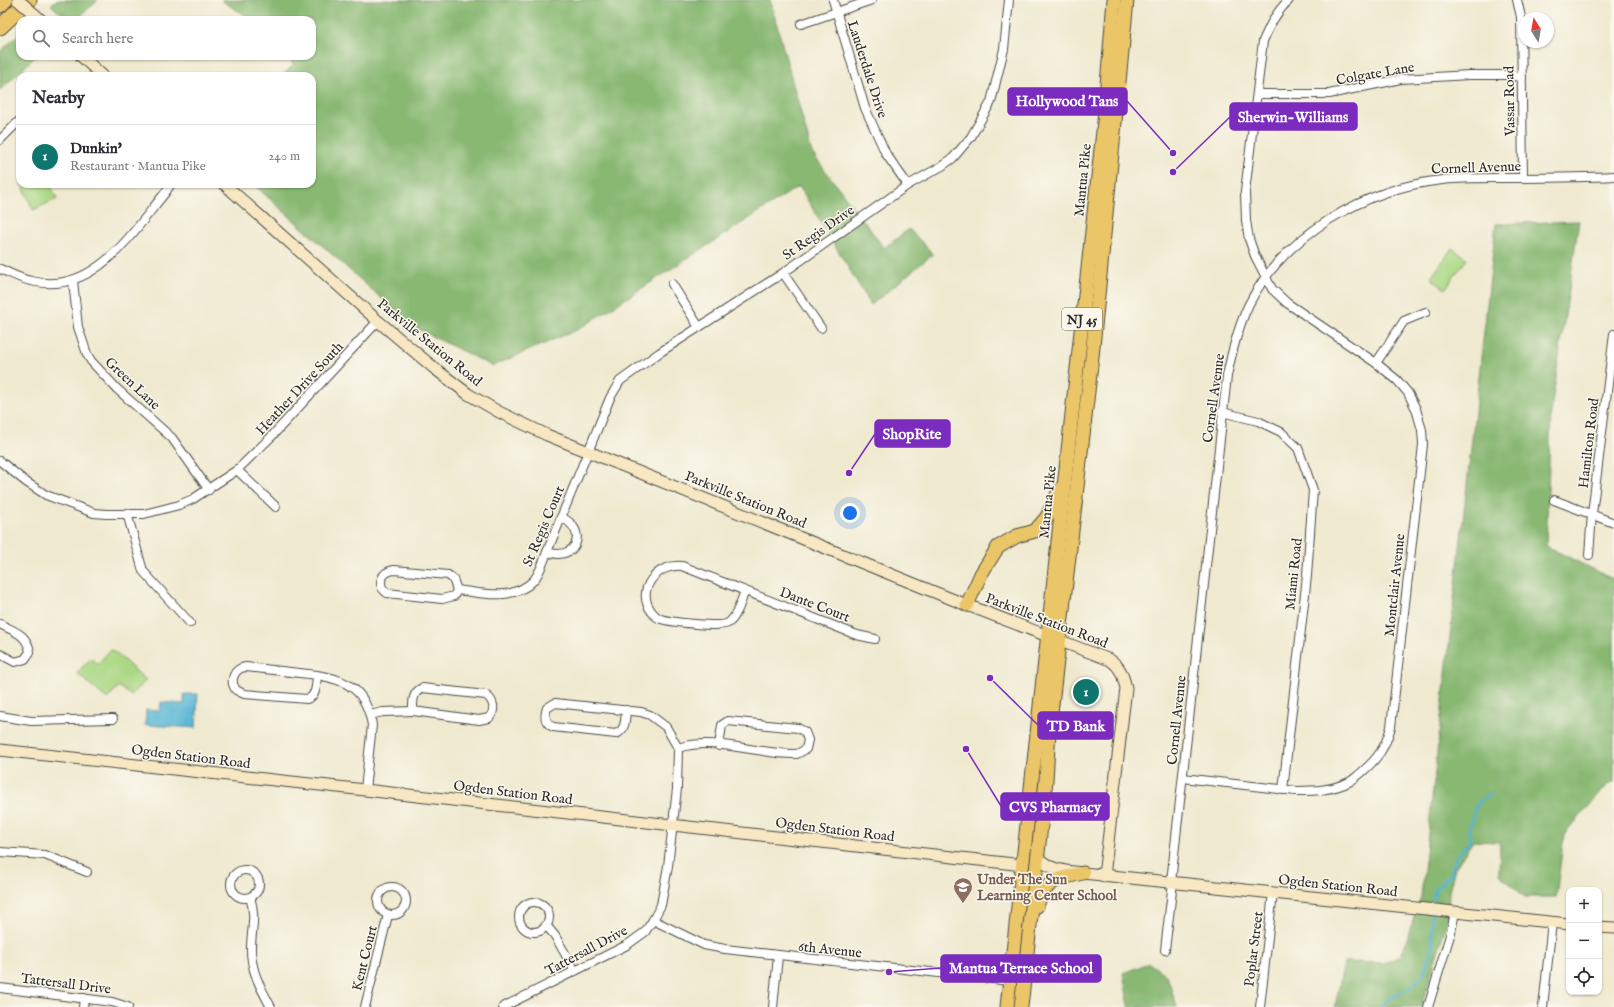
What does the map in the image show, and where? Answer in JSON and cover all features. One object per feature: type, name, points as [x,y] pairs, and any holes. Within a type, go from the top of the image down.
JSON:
[{"type":"highway","points":[[0,5],[6,0]]},
{"type":"highway","points":[[0,27],[29,0]]},
{"type":"main road","name":"Mantua Pike","points":[[1021,1007],[1046,780],[1066,472],[1104,122],[1114,0]]},
{"type":"main road","name":"Mantua Pike","points":[[1007,1007],[1023,865],[1092,357],[1127,0]]},
{"type":"main road","points":[[967,605],[981,574],[998,547],[1017,536],[1035,531],[1047,518],[1058,496],[1066,472]]},
{"type":"main road","points":[[1025,1007],[1035,913],[1043,891],[1054,881],[1082,873]]},
{"type":"street","points":[[18,0],[36,16]]},
{"type":"street","name":"Lauderdale Drive","points":[[833,0],[865,108],[886,154],[908,185]]},
{"type":"street","points":[[802,24],[872,0]]},
{"type":"street","name":"St Regis Drive","points":[[588,451],[610,398],[620,381],[659,353],[783,273],[908,185],[942,166],[963,148],[980,124],[992,102],[1004,49],[1009,0]]},
{"type":"street","points":[[1266,277],[1254,256],[1249,239],[1246,221],[1245,192],[1263,41],[1271,22],[1280,8],[1289,0]]},
{"type":"street","name":"Vassar Road","points":[[1516,0],[1521,17],[1523,178]]},
{"type":"street","points":[[85,60],[99,72]]},
{"type":"street","name":"Colgate Lane","points":[[1257,94],[1329,94],[1401,80],[1469,75],[1507,75],[1522,77]]},
{"type":"street","points":[[0,140],[16,124]]},
{"type":"street","name":"Cornell Avenue","points":[[1165,950],[1222,412],[1232,353],[1241,323],[1250,303],[1266,277],[1290,251],[1336,215],[1376,195],[1420,183],[1442,180],[1583,178],[1614,176]]},
{"type":"street","points":[[0,269],[31,281],[54,284],[73,281],[90,273],[113,255],[168,188]]},
{"type":"street","name":"Parkville Station Road","points":[[228,188],[378,321],[434,368],[468,394],[517,422],[1116,664],[1120,668],[1124,677],[1126,688],[1104,876]]},
{"type":"street","points":[[783,273],[821,328]]},
{"type":"street","name":"Montclair Avenue","points":[[1183,778],[1283,790],[1313,791],[1332,788],[1350,782],[1378,758],[1387,741],[1391,728],[1423,444],[1422,430],[1416,409],[1408,393],[1397,380],[1376,363],[1287,303],[1272,289],[1266,277]]},
{"type":"street","name":"Green Lane","points":[[73,281],[78,327],[91,362],[117,389],[172,438],[209,490]]},
{"type":"street","points":[[672,284],[699,327]]},
{"type":"street","points":[[1376,363],[1404,321],[1426,312]]},
{"type":"street","name":"Heather Drive South","points":[[0,461],[26,482],[46,495],[94,513],[144,514],[179,505],[209,490],[237,470],[271,437],[378,321]]},
{"type":"street","name":"Hamilton Road","points":[[1589,555],[1592,514],[1611,391],[1614,334]]},
{"type":"street","name":"Miami Road","points":[[1222,412],[1258,421],[1270,426],[1286,436],[1298,448],[1313,490],[1307,576],[1283,790]]},
{"type":"street","name":"St Regis Court","points":[[457,590],[506,594],[516,592],[534,580],[548,552],[588,451]]},
{"type":"street","points":[[237,470],[276,507]]},
{"type":"street","points":[[1554,500],[1614,524]]},
{"type":"street","points":[[127,513],[143,571],[190,623]]},
{"type":"street","points":[[548,552],[556,555],[568,553],[576,545],[577,534],[574,526],[569,521],[561,517]]},
{"type":"street","name":"Dante Court","points":[[745,591],[733,618],[728,623],[718,626],[662,619],[651,611],[646,597],[648,583],[655,575],[667,567],[678,565],[687,567],[857,635],[875,639]]},
{"type":"street","points":[[394,570],[448,575],[453,579],[457,590],[454,596],[442,599],[388,593],[382,588],[381,583],[383,575],[388,571],[394,570]]},
{"type":"street","points":[[0,624],[21,635],[27,640],[30,652],[25,659],[15,662],[0,654]]},
{"type":"street","points":[[317,675],[315,693],[312,697],[307,699],[240,692],[234,687],[233,682],[235,672],[240,667],[317,675],[338,679],[351,686],[362,698],[370,715],[372,733],[365,790]]},
{"type":"street","points":[[370,715],[383,712],[412,711],[479,720],[489,718],[493,707],[489,698],[482,694],[422,688],[415,694],[412,711]]},
{"type":"street","points":[[626,710],[623,728],[621,732],[616,734],[553,727],[549,725],[545,717],[547,708],[555,703],[626,710],[641,712],[658,720],[671,734],[678,748],[697,744],[797,754],[806,749],[808,740],[805,732],[798,728],[728,721],[722,725],[719,746]]},
{"type":"street","points":[[0,716],[31,721],[113,719]]},
{"type":"street","name":"Tattersall Drive","points":[[503,1007],[627,945],[645,932],[661,906],[665,889],[678,770],[678,748]]},
{"type":"street","name":"Ogden Station Road","points":[[0,750],[1023,865]]},
{"type":"street","points":[[0,852],[45,856],[87,872]]},
{"type":"street","name":"Ogden Station Road","points":[[1038,858],[1046,866],[1055,869],[1104,876],[1566,924]]},
{"type":"street","name":"Poplar Street","points":[[1260,1007],[1273,893]]},
{"type":"street","points":[[250,897],[255,916],[251,947],[253,965],[257,980],[271,1007]]},
{"type":"street","points":[[1428,1007],[1451,932],[1455,912]]},
{"type":"street","name":"Kent Court","points":[[365,1007],[388,915]]},
{"type":"street","name":"6th Avenue","points":[[653,920],[704,945],[778,956],[1010,981]]},
{"type":"street","points":[[1543,1007],[1552,922]]},
{"type":"street","points":[[546,925],[555,936],[576,971]]},
{"type":"street","points":[[1602,927],[1614,928]]},
{"type":"street","points":[[773,1007],[778,956]]},
{"type":"street","name":"Tattersall Drive","points":[[0,988],[112,1002],[128,1007]]},
{"type":"street","points":[[83,1007],[84,998]]},
{"type":"green space","points":[[56,0],[98,0],[80,16],[63,16],[51,5]]},
{"type":"green space","points":[[221,0],[770,0],[812,153],[884,248],[909,229],[933,254],[871,305],[799,186],[579,329],[492,366],[418,329],[257,188],[316,188],[316,72],[286,72],[293,65],[291,60],[316,60],[316,16],[246,16]]},
{"type":"green space","points":[[16,37],[16,60],[32,60],[19,72],[16,72],[16,75],[0,90],[0,52]]},
{"type":"green space","points":[[24,188],[52,188],[57,199],[33,210]]},
{"type":"green space","points":[[1579,221],[1551,410],[1546,546],[1614,580],[1614,782],[1607,785],[1564,835],[1556,897],[1525,897],[1499,874],[1500,842],[1473,841],[1455,868],[1449,891],[1448,918],[1421,1007],[1335,1007],[1344,962],[1384,963],[1401,956],[1421,897],[1496,224]]},
{"type":"green space","points":[[1452,248],[1467,259],[1445,289],[1431,278]]},
{"type":"green space","points":[[111,649],[146,680],[131,696],[119,686],[107,699],[77,673],[91,658],[98,664]]},
{"type":"green space","points":[[1149,963],[1167,976],[1177,1007],[1129,1007],[1123,973]]},
{"type":"water","points":[[184,694],[198,694],[196,728],[145,725],[146,710],[160,711],[161,702],[184,704]]},
{"type":"waterway","points":[[1432,907],[1435,889],[1450,875],[1456,857],[1470,841],[1469,828],[1476,806],[1480,801],[1492,793]]},
{"type":"waterway","points":[[1380,1007],[1389,998],[1408,989],[1424,972],[1433,946],[1431,928],[1432,912]]},
{"type":"place","name":"Hollywood Tans","points":[[1173,153]]},
{"type":"place","name":"Sherwin-Williams","points":[[1173,172]]},
{"type":"place","name":"ShopRite","points":[[849,473]]},
{"type":"place","name":"TD Bank","points":[[990,678]]},
{"type":"place","name":"Dunkin'","points":[[1086,692]]},
{"type":"place","name":"CVS Pharmacy","points":[[966,749]]},
{"type":"place","name":"Under The Sun Learning Center School","points":[[963,904]]},
{"type":"place","name":"Mantua Terrace School","points":[[889,972]]}]
